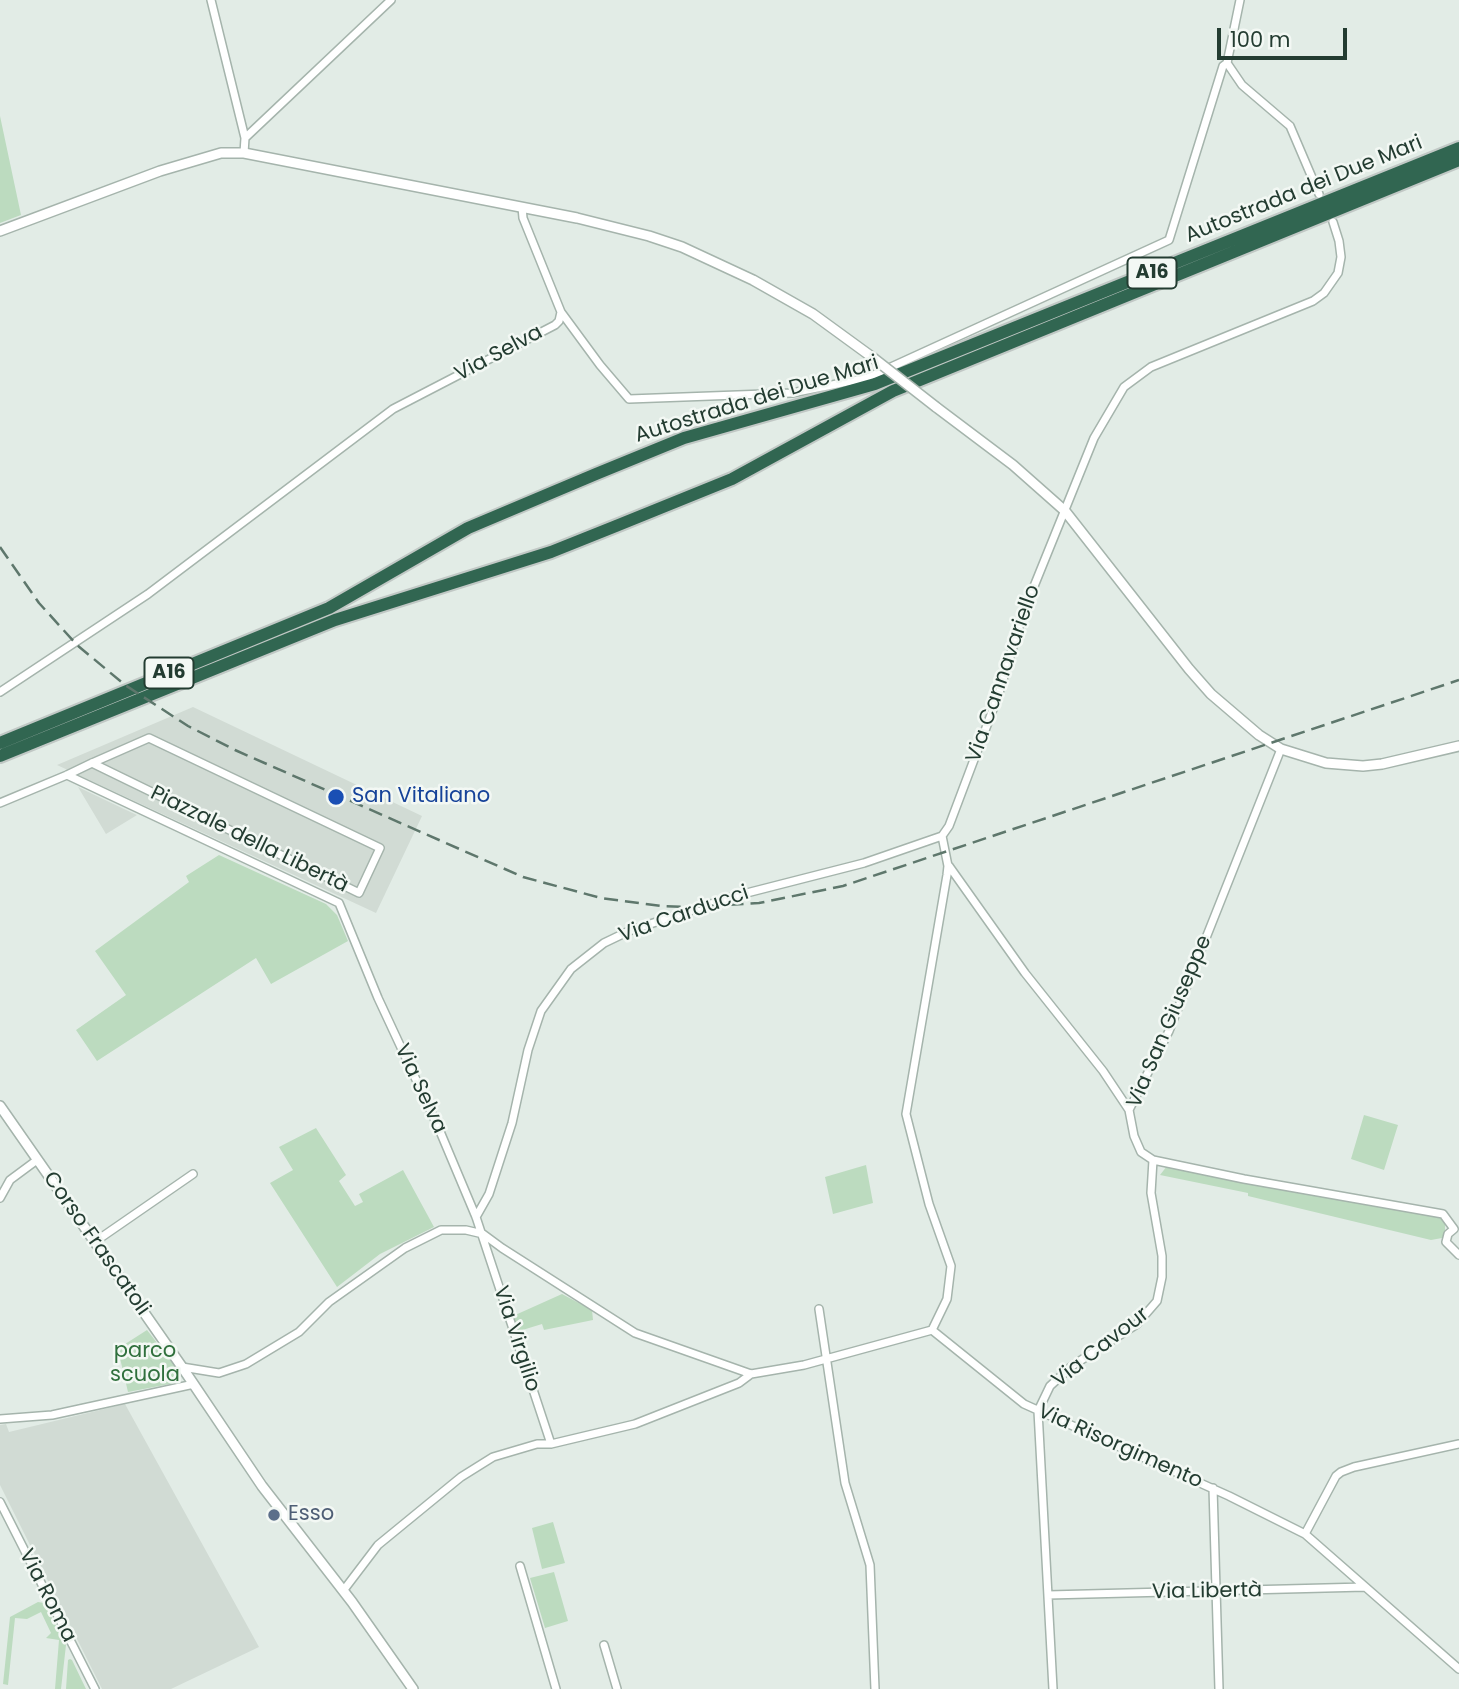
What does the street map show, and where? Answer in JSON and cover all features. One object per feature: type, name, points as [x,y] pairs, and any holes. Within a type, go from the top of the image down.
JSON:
[{"type":"highway","name":"Autostrada dei Due Mari","points":[[0,743],[329,608],[468,528],[684,438],[875,384],[1459,148]]},
{"type":"highway","name":"Autostrada dei Due Mari","points":[[0,756],[335,620],[551,552],[732,479],[893,391],[1459,160]]},
{"type":"street","points":[[211,0],[244,138],[244,153]]},
{"type":"street","points":[[244,138],[391,0]]},
{"type":"street","points":[[561,312],[629,399],[792,393],[867,378],[1169,240],[1223,66],[1227,63],[1240,0]]},
{"type":"street","points":[[1227,63],[1242,85],[1290,126],[1320,194]]},
{"type":"street","points":[[0,231],[160,171],[221,153],[244,153],[621,227],[682,247],[715,261],[813,314],[1013,465],[1065,511],[1211,694],[1259,735],[1281,749],[1326,763],[1363,766],[1459,746]]},
{"type":"street","name":"Via Selva","points":[[0,692],[148,594],[393,409],[555,325],[561,312],[523,218],[522,207]]},
{"type":"street","name":"Via Cannavariello","points":[[942,836],[949,826],[980,746],[1024,611],[1094,438],[1124,387],[1150,367],[1313,301],[1324,293],[1338,273],[1341,257],[1333,222]]},
{"type":"street","name":"Piazzale della Libertà","points":[[149,738],[380,848],[359,893],[92,763],[149,738]]},
{"type":"street","name":"Via San Giuseppe","points":[[1153,1160],[1138,1146],[1129,1111],[1169,1031],[1281,749]]},
{"type":"street","points":[[0,803],[92,763]]},
{"type":"street","name":"Via Selva","points":[[67,775],[339,903],[378,998],[439,1129],[483,1234]]},
{"type":"street","points":[[343,1591],[378,1545],[461,1477],[493,1457],[537,1444],[551,1444],[604,1432],[658,1416],[739,1383],[751,1374],[804,1365],[932,1330],[947,1299],[951,1266],[929,1204],[906,1114],[948,866],[942,836]]},
{"type":"street","name":"Via Carducci","points":[[476,1217],[489,1194],[512,1123],[527,1050],[541,1011],[571,969],[604,943],[629,931],[735,896],[864,863],[942,836]]},
{"type":"street","points":[[948,866],[1025,973],[1103,1071],[1129,1111]]},
{"type":"street","name":"Corso Frascatoli","points":[[0,1106],[96,1241],[261,1486],[343,1591],[413,1689]]},
{"type":"street","points":[[0,1198],[10,1180],[37,1160]]},
{"type":"street","points":[[1153,1160],[1443,1214],[1454,1230],[1448,1234],[1446,1242],[1459,1255]]},
{"type":"street","name":"Via Cavour","points":[[1038,1411],[1050,1386],[1072,1366],[1137,1324],[1157,1301],[1162,1277],[1162,1256],[1151,1193],[1153,1160]]},
{"type":"street","points":[[96,1241],[194,1174]]},
{"type":"street","points":[[181,1365],[219,1373],[246,1364],[299,1332],[329,1301],[405,1248],[441,1230],[466,1230],[483,1234],[635,1333],[751,1374]]},
{"type":"street","name":"Via Virgilio","points":[[483,1234],[551,1444]]},
{"type":"street","points":[[819,1309],[845,1483],[870,1565],[875,1689]]},
{"type":"street","name":"Via Risorgimento","points":[[932,1330],[1024,1404],[1213,1488],[1305,1535],[1459,1669]]},
{"type":"street","points":[[0,1419],[52,1415],[194,1384]]},
{"type":"street","points":[[1038,1411],[1053,1689]]},
{"type":"street","points":[[1305,1535],[1336,1476],[1341,1472],[1459,1444]]},
{"type":"street","points":[[1213,1488],[1219,1689]]},
{"type":"street","name":"Via Roma","points":[[0,1502],[95,1689]]},
{"type":"street","points":[[520,1566],[556,1689]]},
{"type":"street","name":"Via Libertà","points":[[1048,1595],[1366,1587]]},
{"type":"street","points":[[604,1645],[617,1689]]},
{"type":"shaded area","points":[[193,707],[422,816],[376,913],[57,765]]},
{"type":"shaded area","points":[[78,787],[124,809],[137,815],[106,834]]},
{"type":"shaded area","points":[[125,1404],[259,1647],[171,1689],[102,1689],[0,1485],[0,1425],[6,1424],[9,1432]]},
{"type":"green space","points":[[0,116],[21,215],[0,223]]},
{"type":"green space","points":[[219,855],[326,904],[337,915],[348,941],[271,984],[256,958],[97,1061],[76,1030],[126,995],[95,951],[189,882],[186,876]]},
{"type":"green space","points":[[1364,1115],[1398,1125],[1384,1170],[1351,1159]]},
{"type":"green space","points":[[316,1128],[346,1175],[339,1181],[355,1206],[363,1202],[359,1194],[403,1170],[434,1227],[380,1254],[337,1287],[270,1183],[293,1170],[279,1147]]},
{"type":"green space","points":[[866,1165],[873,1203],[833,1214],[825,1177]]},
{"type":"green space","points":[[1167,1166],[1442,1217],[1445,1233],[1442,1238],[1431,1240],[1248,1196],[1248,1193],[1160,1175]]},
{"type":"green space","points":[[562,1294],[592,1310],[593,1320],[544,1330],[542,1324],[516,1332],[513,1316]]},
{"type":"green space","name":"parco scuola","points":[[147,1330],[179,1371],[180,1382],[128,1392],[119,1354],[122,1346]]},
{"type":"green space","points":[[553,1522],[565,1563],[542,1569],[532,1528]]},
{"type":"green space","points":[[554,1572],[568,1621],[545,1628],[530,1578]]},
{"type":"green space","points":[[38,1602],[44,1603],[66,1645],[61,1689],[55,1689],[59,1640],[46,1638],[51,1633],[41,1612],[27,1619],[15,1618],[8,1685],[3,1684],[10,1617]]},
{"type":"green space","points":[[70,1659],[72,1660],[86,1689],[66,1689]]},
{"type":"railway","points":[[0,547],[39,603],[77,645],[125,685],[188,726],[235,750],[523,877],[601,898],[661,906],[759,903],[843,886],[1459,680]]},
{"type":"place","name":"San Vitaliano","points":[[336,797]]},
{"type":"place","name":"Esso","points":[[274,1515]]}]
